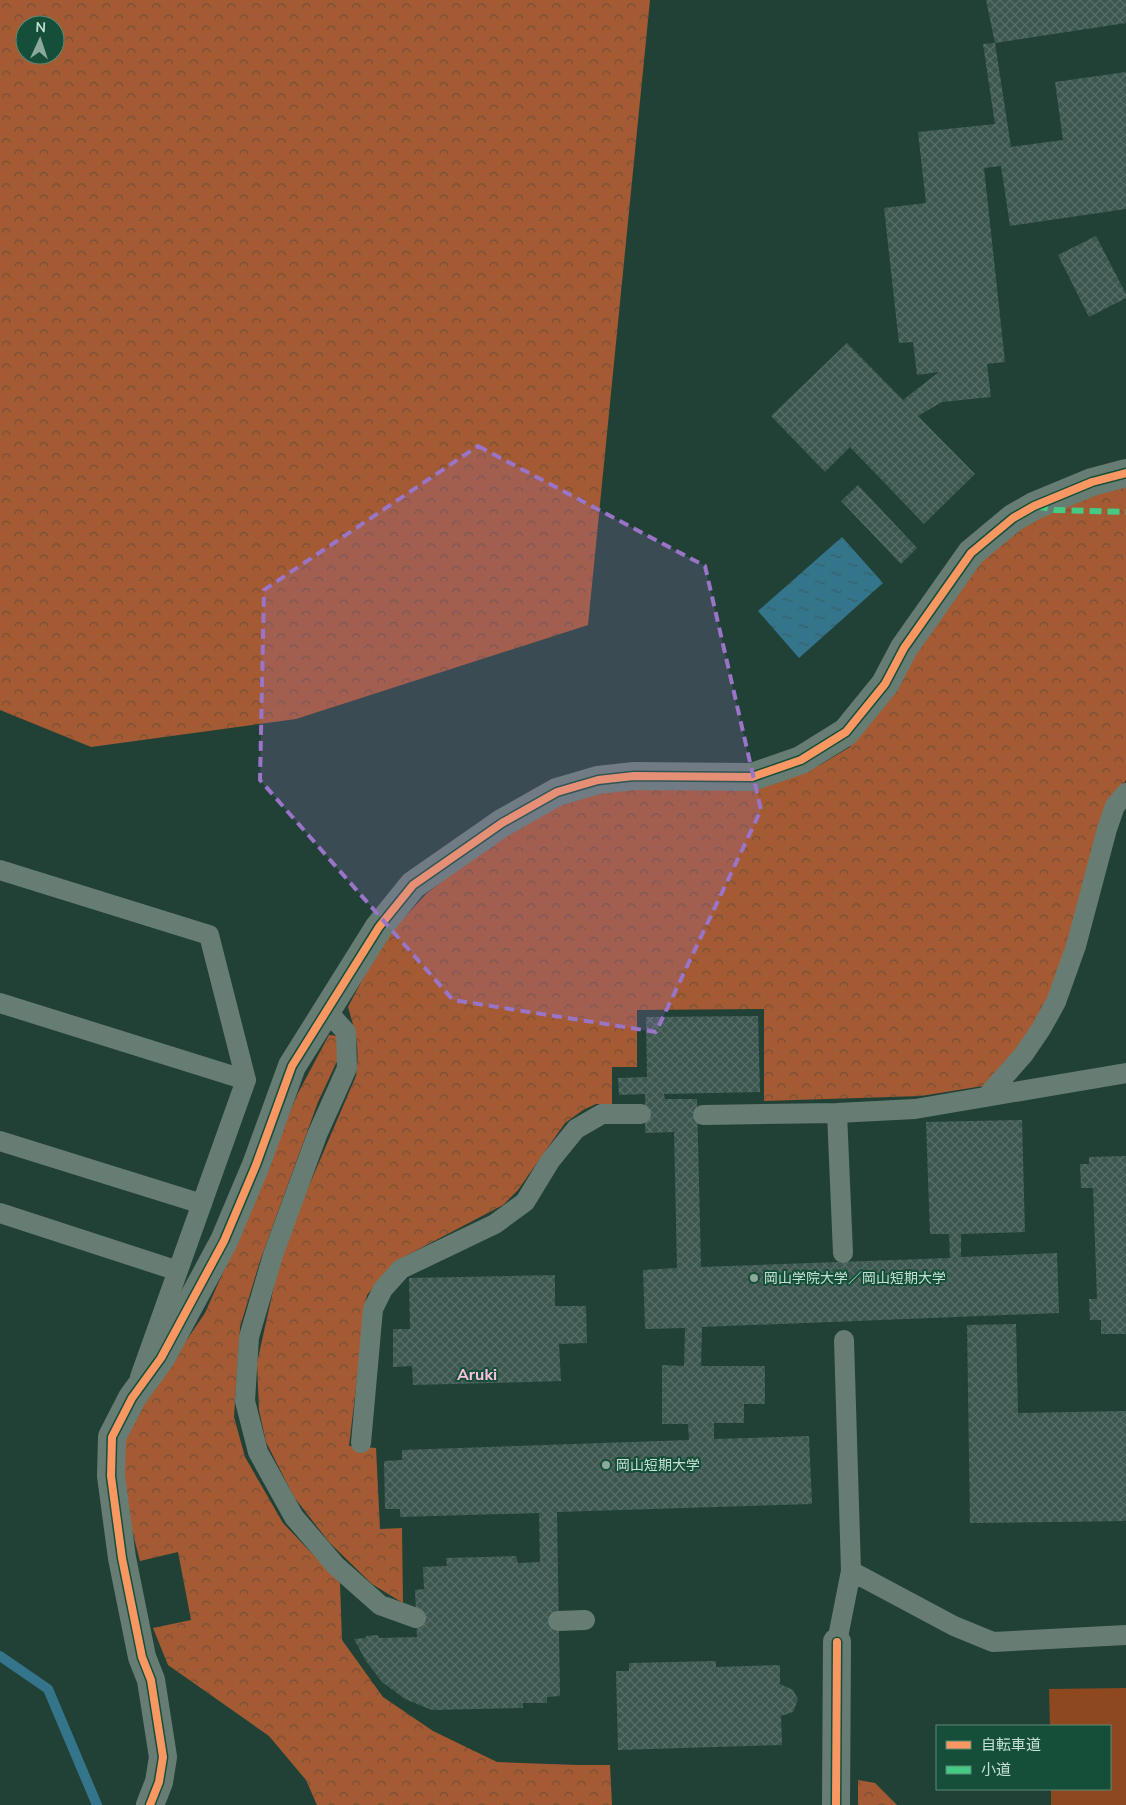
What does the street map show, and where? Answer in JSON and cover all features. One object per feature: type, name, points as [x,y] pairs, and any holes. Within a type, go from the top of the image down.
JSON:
[{"type":"street","points":[[150,1805],[159,1782],[163,1757],[151,1680],[142,1658],[122,1558],[111,1476],[112,1437],[132,1398],[161,1358],[224,1241],[256,1165],[292,1066],[379,927],[413,885],[502,823],[557,792],[598,780],[634,776],[752,777],[801,760],[846,732],[885,684],[904,648],[971,553],[1013,518],[1034,506],[1092,482],[1126,473]]},
{"type":"street","points":[[836,1805],[837,1642]]},
{"type":"lane","points":[[986,1097],[1024,1054],[1056,1002],[1076,946],[1107,829],[1115,806],[1126,793]]},
{"type":"lane","points":[[0,870],[209,935],[246,1080],[132,1398]]},
{"type":"lane","points":[[0,1004],[246,1080]]},
{"type":"lane","points":[[326,1010],[346,1032],[347,1068],[317,1135],[273,1255],[249,1337],[245,1401],[258,1452],[294,1517],[336,1566],[380,1605],[416,1618]]},
{"type":"lane","points":[[703,1115],[837,1113],[915,1109],[1126,1073]]},
{"type":"lane","points":[[837,1113],[843,1253]]},
{"type":"lane","points":[[361,1443],[373,1309],[383,1289],[401,1269],[495,1224],[525,1202],[550,1161],[576,1129],[602,1114],[640,1114]]},
{"type":"lane","points":[[0,1141],[202,1204]]},
{"type":"lane","points":[[0,1212],[169,1268]]},
{"type":"lane","points":[[837,1642],[851,1571],[844,1340]]},
{"type":"lane","points":[[851,1571],[954,1626],[993,1642],[1126,1635]]},
{"type":"lane","points":[[558,1621],[585,1620]]},
{"type":"highlighted area","points":[[478,446],[705,566],[761,810],[656,1032],[453,1000],[260,780],[264,590]]},
{"type":"green space","points":[[0,0],[650,0],[588,625],[296,719],[91,747],[0,710]]},
{"type":"green space","points":[[1126,483],[1126,780],[1103,811],[1061,972],[1035,1028],[989,1085],[921,1096],[764,1101],[764,1009],[637,1010],[637,1067],[612,1067],[612,1104],[596,1104],[583,1110],[565,1123],[518,1190],[503,1205],[396,1261],[367,1295],[349,1446],[376,1448],[380,1529],[402,1528],[403,1603],[372,1584],[329,1542],[294,1497],[266,1442],[259,1410],[257,1363],[279,1264],[302,1202],[356,1076],[358,1057],[348,1007],[368,969],[391,932],[426,894],[491,843],[552,808],[606,788],[753,790],[820,765],[850,747],[908,666],[969,568],[1001,538],[1045,514]]},
{"type":"green space","points":[[329,1035],[338,1036],[339,1057],[318,1102],[260,1261],[240,1327],[234,1417],[245,1457],[283,1523],[340,1583],[342,1640],[383,1697],[433,1731],[497,1762],[610,1765],[612,1805],[317,1805],[306,1780],[269,1736],[168,1665],[153,1628],[191,1620],[178,1552],[140,1561],[127,1511],[120,1445],[139,1407],[205,1313],[297,1095]]},
{"type":"green space","points":[[858,1780],[875,1783],[897,1805],[858,1805]]},
{"type":"shaded area","points":[[1126,1688],[1126,1805],[1051,1805],[1051,1790],[1111,1790],[1111,1725],[1050,1725],[1049,1689]]},
{"type":"water","points":[[842,537],[883,583],[799,658],[758,611]]},
{"type":"building","points":[[986,0],[1126,0],[1126,23],[995,43]]},
{"type":"building","points":[[995,43],[1011,147],[1063,140],[1055,82],[1126,72],[1126,209],[1010,226],[1001,166],[984,168],[1005,362],[987,364],[991,397],[942,402],[918,416],[975,474],[924,524],[850,447],[825,472],[771,416],[847,343],[903,400],[939,372],[917,375],[913,342],[899,343],[884,208],[926,203],[918,132],[995,124],[983,44]]},
{"type":"building","points":[[1096,236],[1126,294],[1126,298],[1089,317],[1058,255]]},
{"type":"building","points":[[858,485],[917,548],[901,564],[841,501]]},
{"type":"building","points":[[758,1016],[760,1092],[664,1094],[665,1099],[697,1099],[701,1267],[950,1258],[949,1234],[930,1234],[926,1122],[1022,1120],[1025,1232],[961,1234],[961,1257],[1057,1253],[1059,1313],[702,1327],[701,1366],[765,1366],[765,1404],[744,1404],[744,1423],[714,1423],[714,1439],[809,1436],[812,1504],[557,1512],[560,1696],[547,1697],[547,1703],[523,1703],[523,1708],[432,1710],[405,1699],[382,1682],[366,1661],[354,1639],[378,1635],[379,1638],[417,1637],[415,1590],[424,1589],[423,1567],[447,1566],[446,1558],[516,1556],[518,1563],[540,1562],[539,1513],[400,1517],[400,1509],[385,1509],[384,1461],[402,1460],[402,1450],[689,1440],[688,1424],[662,1424],[662,1365],[684,1366],[685,1328],[645,1329],[643,1270],[677,1268],[674,1132],[645,1133],[645,1094],[619,1095],[618,1078],[647,1077],[646,1017]]},
{"type":"building","points":[[1126,1156],[1126,1334],[1101,1334],[1101,1320],[1090,1320],[1089,1299],[1097,1299],[1093,1188],[1081,1188],[1080,1164],[1089,1164],[1089,1157]]},
{"type":"building","points":[[555,1275],[555,1306],[586,1306],[587,1343],[559,1344],[561,1381],[413,1385],[412,1366],[393,1367],[393,1329],[410,1329],[409,1278]]},
{"type":"building","points":[[1016,1324],[1018,1413],[1126,1411],[1126,1521],[970,1523],[967,1325]]},
{"type":"building","points":[[716,1661],[716,1667],[780,1665],[780,1684],[793,1690],[798,1699],[793,1712],[781,1716],[782,1745],[618,1750],[616,1671],[629,1671],[629,1663]]},
{"type":"waterway","points":[[0,1656],[48,1689],[97,1805]]},
{"type":"marked path","points":[[1036,506],[1054,510],[1126,512]]},
{"type":"cycle path","points":[[150,1805],[159,1782],[163,1757],[151,1680],[142,1657],[122,1558],[111,1476],[112,1437],[132,1398],[161,1358],[224,1241],[256,1165],[292,1066],[379,927],[413,885],[502,823],[557,792],[598,780],[634,776],[752,777],[801,760],[846,732],[885,684],[904,648],[971,553],[1013,518],[1034,506],[1092,482],[1126,473]]},
{"type":"cycle path","points":[[836,1805],[837,1642]]},
{"type":"place","name":"岡山学院大学／岡山短期大学","points":[[754,1278]]},
{"type":"place","name":"岡山短期大学","points":[[606,1465]]},
{"type":"district","name":"Aruki","points":[[477,1374]]}]
